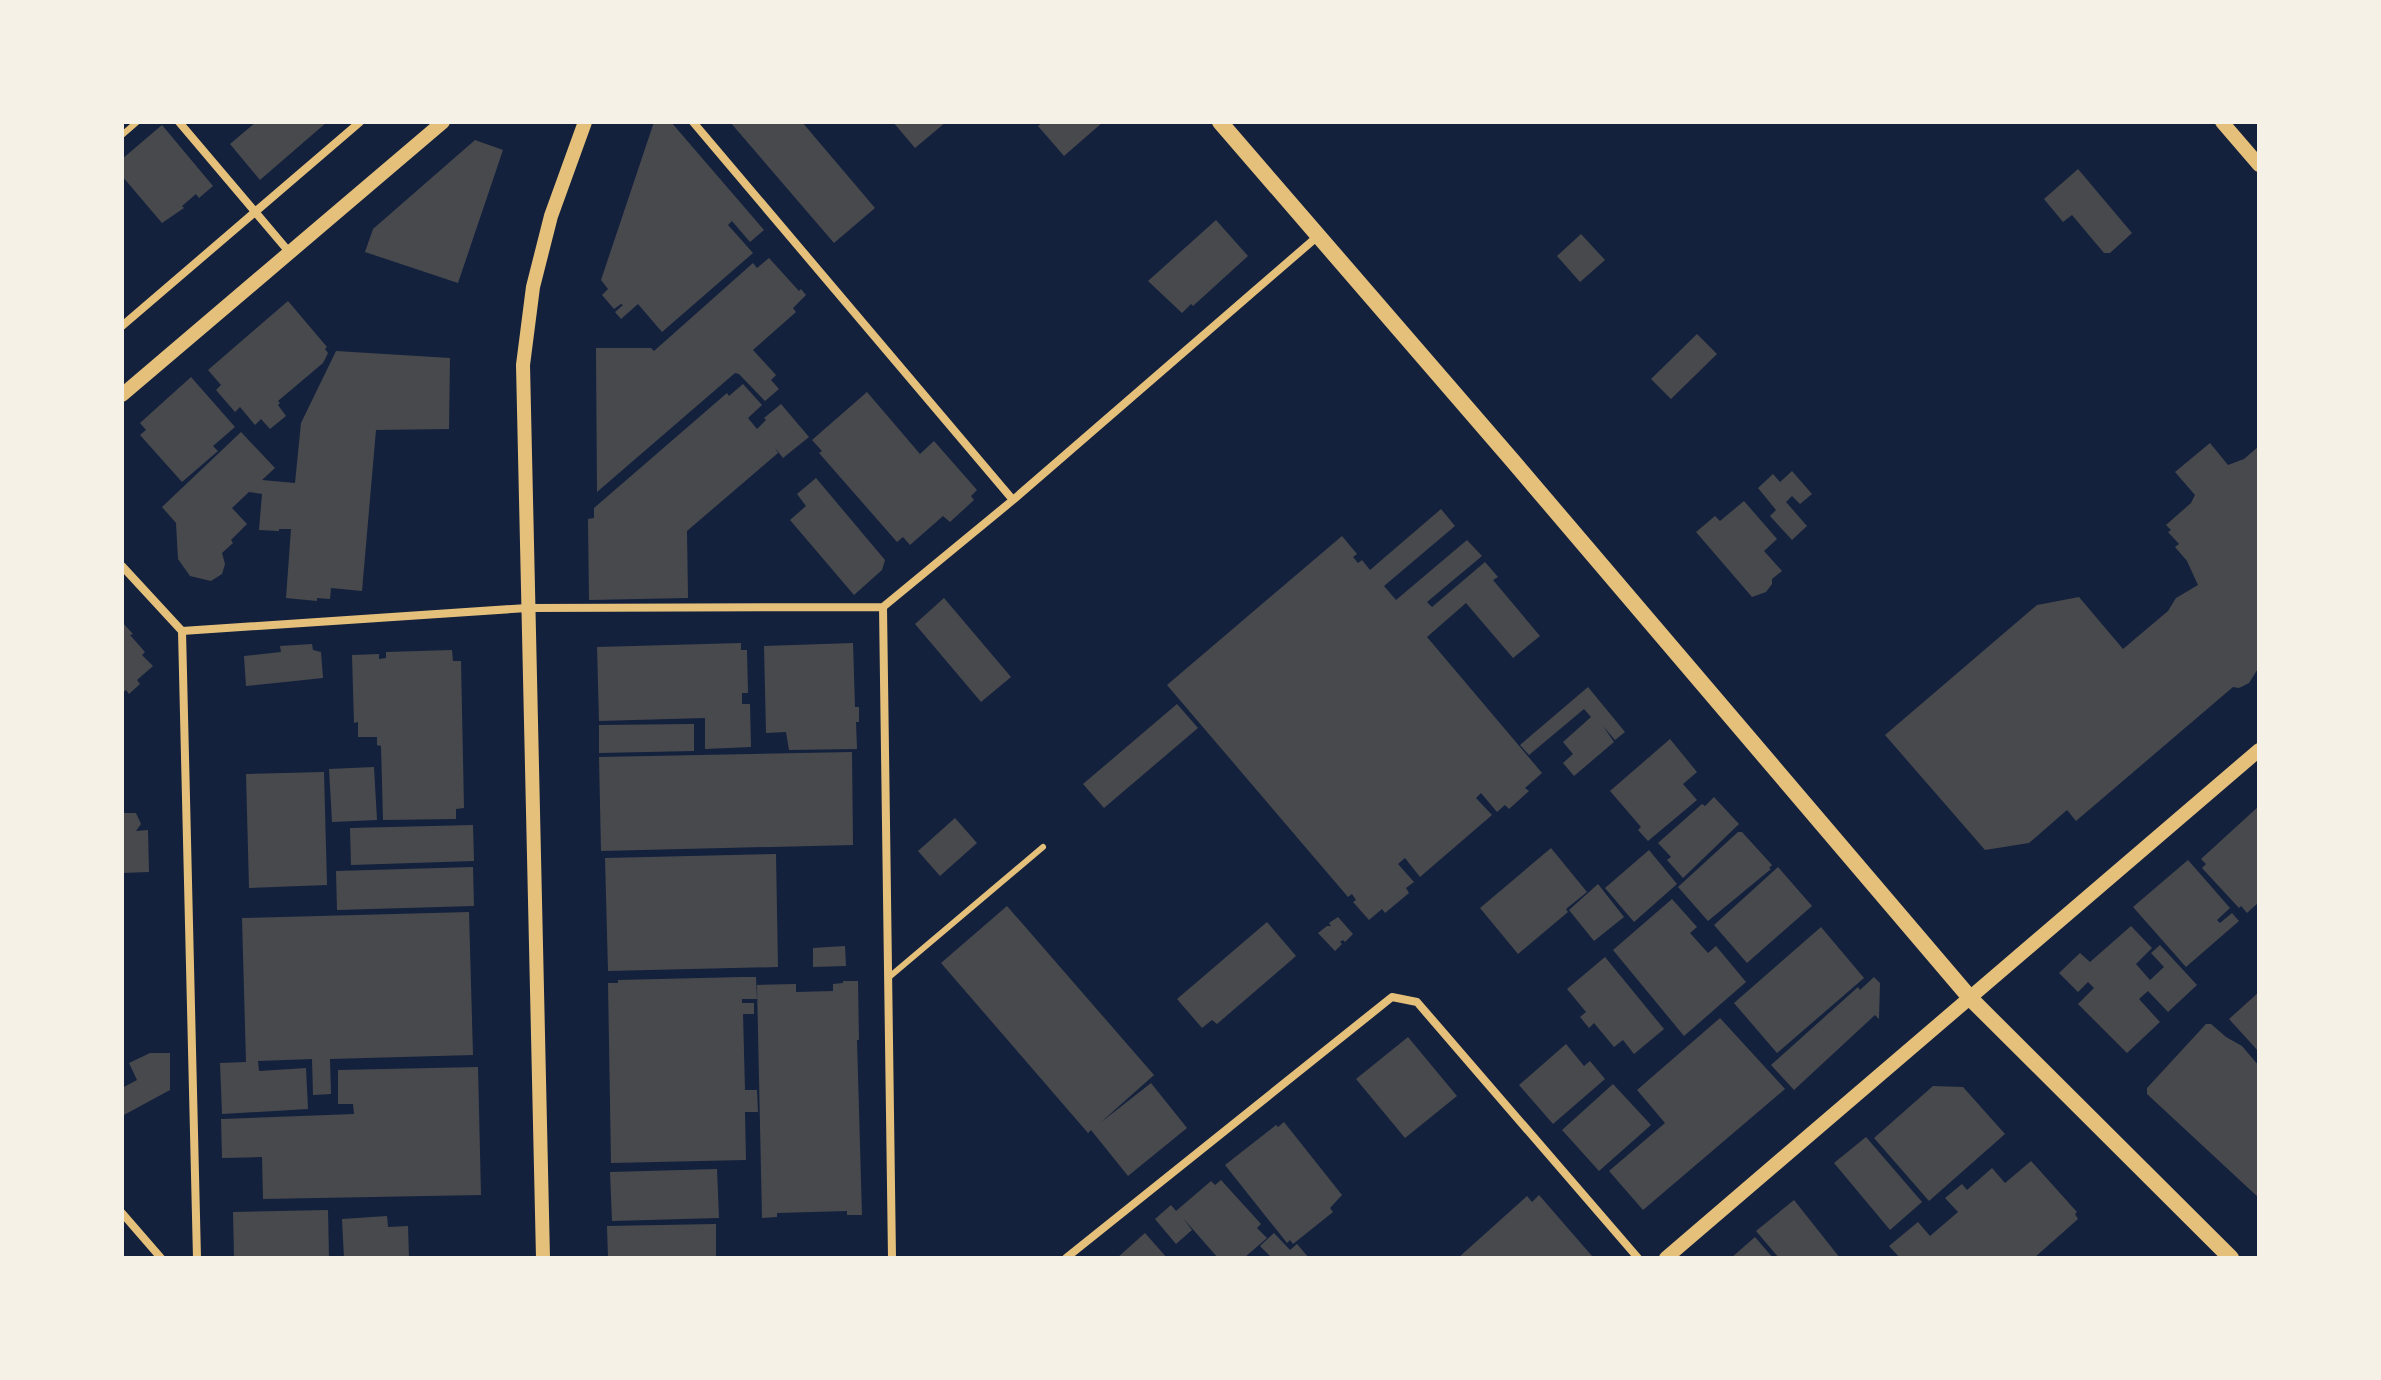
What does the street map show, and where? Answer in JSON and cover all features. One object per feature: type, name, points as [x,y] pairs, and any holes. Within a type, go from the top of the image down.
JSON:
[{"type":"main road","points":[[1220,122],[1971,999],[2231,1258]]},
{"type":"street","points":[[179,122],[290,253]]},
{"type":"street","points":[[122,326],[360,122]]},
{"type":"street","points":[[122,395],[443,122]]},
{"type":"street","points":[[543,1258],[523,365],[536,273],[551,216],[585,122]]},
{"type":"street","points":[[693,122],[1013,500]]},
{"type":"street","points":[[2222,122],[2259,165]]},
{"type":"street","points":[[182,631],[527,608],[883,607],[1013,500],[1318,236]]},
{"type":"street","points":[[122,566],[182,631],[197,1258]]},
{"type":"street","points":[[883,607],[892,1258]]},
{"type":"street","points":[[1666,1258],[2259,750]]},
{"type":"street","points":[[1066,1258],[1392,997],[1417,1002],[1638,1258]]},
{"type":"street","points":[[122,1213],[161,1258]]},
{"type":"lane","points":[[122,135],[137,122]]},
{"type":"lane","points":[[888,978],[1043,847]]},
{"type":"building","points":[[256,122],[327,122],[260,180],[230,144]]},
{"type":"building","points":[[654,122],[671,122],[764,230],[750,242],[732,221],[728,225],[753,253],[662,332],[638,304],[621,319],[615,312],[623,305],[614,309],[602,295],[608,289],[601,280]]},
{"type":"building","points":[[730,122],[802,122],[875,208],[834,243]]},
{"type":"building","points":[[893,122],[946,122],[915,148]]},
{"type":"building","points":[[1043,122],[1103,122],[1064,156],[1038,126]]},
{"type":"building","points":[[162,125],[213,186],[199,198],[196,194],[182,206],[184,208],[162,223],[122,176],[122,159]]},
{"type":"building","points":[[475,140],[503,150],[458,283],[365,252],[373,229]]},
{"type":"building","points":[[2078,169],[2132,233],[2110,253],[2104,253],[2072,215],[2063,222],[2044,199]]},
{"type":"building","points":[[1216,220],[1248,256],[1182,313],[1148,281]]},
{"type":"building","points":[[1581,234],[1605,260],[1580,282],[1557,256]]},
{"type":"building","points":[[769,258],[806,295],[793,308],[796,312],[753,350],[776,375],[771,380],[779,389],[765,401],[735,373],[597,492],[596,348],[651,348],[654,351],[753,263],[757,268]]},
{"type":"building","points":[[288,301],[327,347],[328,353],[323,363],[278,401],[286,416],[270,429],[261,419],[255,425],[240,407],[235,412],[216,390],[221,385],[208,370]]},
{"type":"building","points":[[1697,334],[1717,354],[1671,399],[1651,379]]},
{"type":"building","points":[[336,351],[450,358],[449,429],[376,430],[362,591],[331,588],[330,599],[317,598],[317,601],[286,598],[291,529],[259,530],[262,494],[249,492],[232,508],[247,524],[222,553],[225,564],[222,574],[211,581],[190,576],[178,559],[176,523],[162,507],[241,432],[275,468],[262,480],[295,483],[301,423]]},
{"type":"building","points":[[191,377],[235,427],[213,446],[218,451],[182,482],[140,435],[146,430],[140,423]]},
{"type":"building","points":[[743,384],[762,405],[748,418],[757,429],[766,420],[764,418],[781,404],[809,437],[783,458],[775,448],[778,453],[687,531],[688,598],[589,600],[588,519],[594,518],[594,508],[727,393],[729,396]]},
{"type":"building","points":[[867,392],[920,454],[934,441],[977,490],[971,496],[974,500],[950,522],[943,516],[910,545],[903,537],[897,542],[819,453],[822,451],[812,440]]},
{"type":"building","points":[[2210,443],[2228,465],[2244,459],[2259,446],[2259,667],[2249,683],[2239,688],[2233,687],[2076,821],[2067,810],[2029,843],[1985,850],[1885,735],[2037,605],[2079,597],[2123,649],[2168,611],[2176,598],[2198,585],[2187,561],[2175,547],[2179,544],[2166,525],[2191,503],[2195,495],[2175,472]]},
{"type":"building","points":[[1792,471],[1812,494],[1800,504],[1792,496],[1786,502],[1807,526],[1792,540],[1770,516],[1776,510],[1758,488],[1773,474],[1780,482]]},
{"type":"building","points":[[816,478],[885,560],[882,570],[854,595],[790,520],[806,506],[797,494]]},
{"type":"building","points":[[1744,501],[1777,539],[1764,551],[1782,571],[1772,579],[1766,592],[1752,597],[1696,532],[1715,516],[1720,521]]},
{"type":"building","points":[[1441,509],[1455,526],[1384,586],[1396,600],[1467,540],[1482,556],[1427,602],[1432,607],[1485,562],[1498,577],[1493,580],[1540,636],[1513,658],[1466,603],[1427,637],[1542,773],[1525,788],[1529,791],[1509,809],[1505,805],[1497,812],[1481,793],[1476,798],[1492,815],[1420,877],[1405,858],[1398,864],[1414,882],[1406,888],[1409,893],[1385,913],[1382,909],[1369,920],[1353,902],[1356,900],[1352,894],[1348,897],[1167,685],[1342,536],[1357,554],[1353,557],[1358,563],[1362,560],[1370,570]]},
{"type":"building","points":[[944,598],[1011,677],[981,702],[915,624]]},
{"type":"building","points":[[122,622],[145,652],[142,655],[153,666],[137,680],[140,684],[129,694],[126,690],[122,693]]},
{"type":"building","points":[[741,643],[741,650],[747,650],[748,693],[742,693],[742,704],[750,704],[751,747],[705,749],[705,718],[599,721],[597,647]]},
{"type":"building","points":[[853,643],[855,707],[859,707],[857,749],[789,750],[786,732],[766,733],[764,646]]},
{"type":"building","points":[[312,644],[313,650],[321,652],[323,678],[246,686],[244,656],[281,652],[280,646]]},
{"type":"building","points":[[452,650],[453,661],[461,661],[464,808],[456,809],[456,819],[383,820],[381,746],[377,745],[377,737],[358,737],[358,722],[354,723],[352,655],[379,654],[379,659],[386,658],[386,652]]},
{"type":"building","points":[[1588,687],[1625,732],[1615,740],[1603,726],[1614,742],[1574,776],[1563,763],[1573,754],[1563,742],[1591,717],[1584,709],[1529,755],[1520,745]]},
{"type":"building","points":[[1177,704],[1198,728],[1104,808],[1083,784]]},
{"type":"building","points":[[694,724],[694,751],[599,753],[599,725]]},
{"type":"building","points":[[1670,739],[1697,772],[1683,784],[1697,800],[1648,841],[1638,830],[1641,827],[1610,791]]},
{"type":"building","points":[[852,752],[853,845],[601,851],[599,757]]},
{"type":"building","points":[[374,767],[377,820],[332,822],[329,769]]},
{"type":"building","points":[[324,772],[327,885],[249,888],[246,774]]},
{"type":"building","points":[[1714,797],[1739,824],[1683,878],[1667,860],[1671,857],[1658,843]]},
{"type":"building","points":[[2259,806],[2259,902],[2247,913],[2202,868],[2206,864],[2201,859]]},
{"type":"building","points":[[122,813],[136,813],[141,824],[136,831],[148,830],[149,872],[122,873]]},
{"type":"building","points":[[955,818],[977,843],[940,876],[918,851]]},
{"type":"building","points":[[473,825],[474,861],[351,865],[350,828]]},
{"type":"building","points":[[1738,832],[1742,832],[1772,865],[1771,869],[1708,921],[1678,887]]},
{"type":"building","points":[[1551,848],[1587,892],[1518,954],[1480,908]]},
{"type":"building","points":[[1649,850],[1677,884],[1634,922],[1605,888]]},
{"type":"building","points":[[776,854],[778,967],[608,971],[605,858]]},
{"type":"building","points":[[2188,860],[2230,908],[2217,920],[2220,923],[2232,913],[2239,921],[2186,967],[2133,907]]},
{"type":"building","points":[[473,867],[474,906],[337,910],[336,871]]},
{"type":"building","points":[[1778,867],[1812,906],[1747,963],[1714,925]]},
{"type":"building","points":[[1598,884],[1624,917],[1594,941],[1569,910]]},
{"type":"building","points":[[1672,899],[1697,927],[1690,933],[1708,953],[1716,946],[1746,982],[1684,1036],[1613,950]]},
{"type":"building","points":[[1007,906],[1154,1075],[1100,1123],[1151,1083],[1187,1128],[1128,1176],[1091,1130],[1088,1133],[941,963]]},
{"type":"building","points":[[469,912],[473,1055],[330,1059],[331,1094],[313,1095],[312,1059],[258,1061],[259,1071],[306,1068],[308,1109],[222,1114],[220,1063],[246,1062],[242,918]]},
{"type":"building","points":[[1338,917],[1353,934],[1345,942],[1340,942],[1342,944],[1335,951],[1318,933],[1331,926],[1329,923]]},
{"type":"building","points":[[1267,922],[1296,956],[1217,1024],[1212,1020],[1202,1028],[1177,999]]},
{"type":"building","points":[[2131,926],[2152,948],[2136,964],[2150,980],[2164,967],[2151,953],[2160,945],[2197,985],[2168,1012],[2148,991],[2139,999],[2160,1022],[2127,1053],[2078,1004],[2094,988],[2088,982],[2078,992],[2059,973],[2080,953],[2090,962]]},
{"type":"building","points":[[1821,927],[1864,978],[1777,1053],[1734,1003]]},
{"type":"building","points":[[845,946],[846,966],[813,967],[813,948]]},
{"type":"building","points":[[1605,957],[1664,1029],[1634,1054],[1623,1040],[1614,1047],[1594,1023],[1589,1028],[1580,1017],[1586,1012],[1567,989]]},
{"type":"building","points":[[756,977],[757,999],[742,999],[742,1003],[754,1003],[754,1014],[743,1014],[745,1090],[757,1090],[758,1112],[745,1112],[746,1160],[611,1163],[608,983],[618,983],[618,980]]},
{"type":"building","points":[[1874,977],[1880,983],[1879,1019],[1875,1015],[1794,1090],[1771,1065],[1858,987],[1860,990]]},
{"type":"building","points":[[858,981],[862,1215],[847,1215],[847,1211],[777,1213],[777,1217],[762,1218],[757,985],[796,984],[796,992],[833,991],[833,984]]},
{"type":"building","points":[[2259,992],[2259,1052],[2229,1019]]},
{"type":"building","points":[[1720,1018],[1785,1089],[1643,1210],[1609,1171],[1665,1123],[1637,1090]]},
{"type":"building","points":[[2206,1024],[2211,1024],[2242,1046],[2259,1066],[2259,1198],[2147,1094],[2147,1088]]},
{"type":"building","points":[[1408,1037],[1457,1096],[1405,1138],[1356,1079]]},
{"type":"building","points":[[1566,1044],[1584,1066],[1590,1061],[1605,1079],[1553,1124],[1519,1085]]},
{"type":"building","points":[[150,1053],[170,1053],[170,1090],[122,1116],[122,1088],[137,1080],[129,1063]]},
{"type":"building","points":[[478,1067],[481,1195],[263,1199],[262,1157],[222,1158],[221,1119],[354,1114],[353,1104],[338,1104],[338,1070]]},
{"type":"building","points":[[1613,1084],[1651,1125],[1599,1171],[1562,1130]]},
{"type":"building","points":[[1933,1086],[1963,1087],[2005,1134],[1929,1201],[1874,1138]]},
{"type":"building","points":[[1284,1122],[1342,1195],[1330,1208],[1333,1212],[1293,1244],[1290,1240],[1287,1243],[1225,1165]]},
{"type":"building","points":[[1866,1137],[1922,1202],[1890,1230],[1834,1163]]},
{"type":"building","points":[[2031,1161],[2077,1212],[2078,1219],[2034,1258],[1900,1258],[1889,1246],[1918,1222],[1930,1236],[1958,1212],[1945,1198],[1962,1184],[1967,1190],[1992,1168],[2005,1183]]},
{"type":"building","points":[[717,1169],[719,1218],[612,1221],[610,1172]]},
{"type":"building","points":[[1221,1180],[1261,1224],[1257,1228],[1267,1238],[1244,1258],[1218,1258],[1183,1218],[1192,1230],[1176,1244],[1155,1219],[1171,1205],[1176,1211],[1211,1181],[1215,1185]]},
{"type":"building","points":[[1539,1195],[1592,1256],[1590,1258],[1458,1258],[1527,1196],[1532,1202]]},
{"type":"building","points":[[1794,1200],[1840,1258],[1779,1258],[1756,1231]]},
{"type":"building","points":[[328,1210],[329,1258],[234,1258],[233,1212]]},
{"type":"building","points":[[387,1216],[388,1227],[408,1226],[409,1258],[344,1258],[342,1219]]},
{"type":"building","points":[[716,1224],[716,1258],[608,1258],[607,1226]]},
{"type":"building","points":[[1145,1233],[1167,1258],[1117,1258]]},
{"type":"building","points":[[1274,1233],[1290,1250],[1297,1244],[1309,1258],[1272,1258],[1260,1246]]},
{"type":"building","points":[[1755,1237],[1773,1258],[1731,1258]]}]
